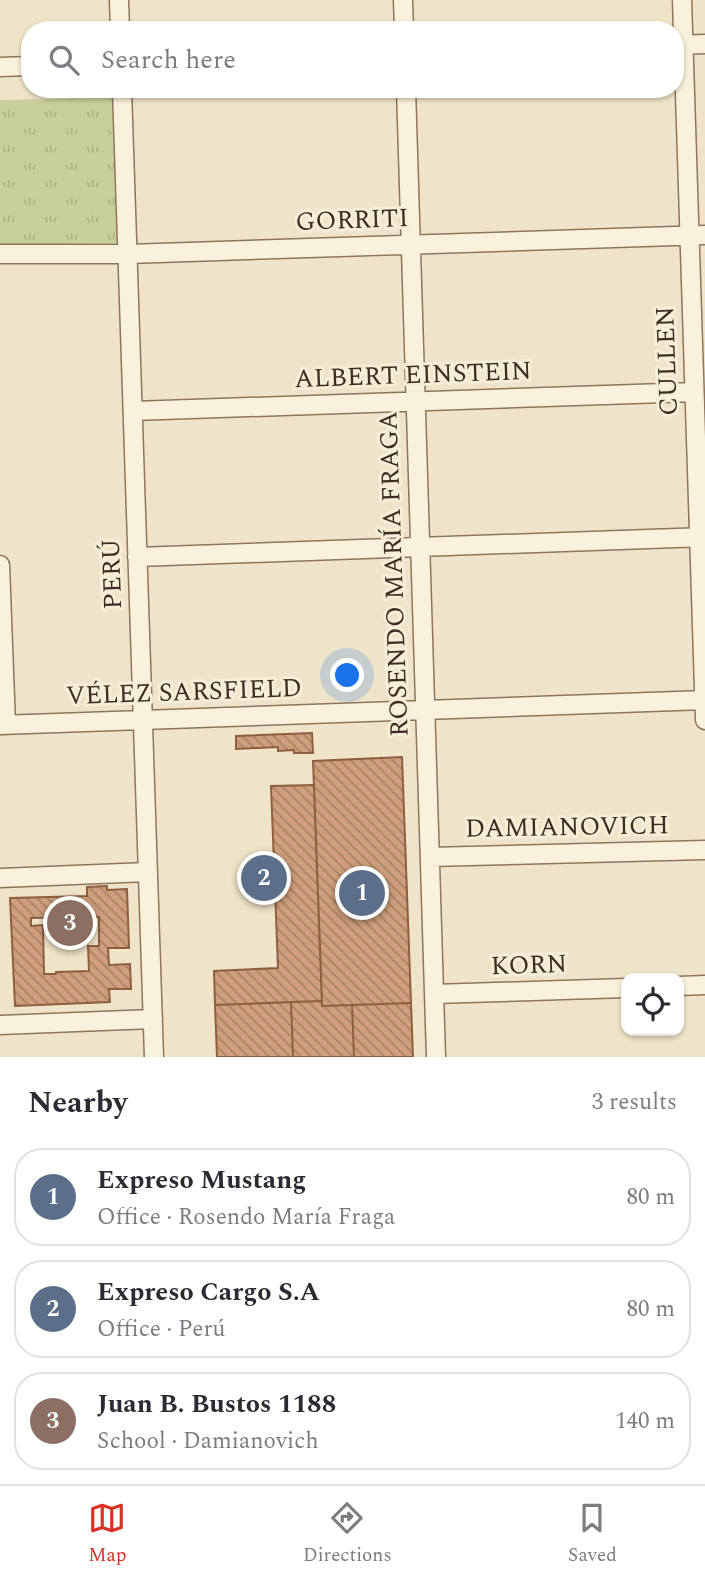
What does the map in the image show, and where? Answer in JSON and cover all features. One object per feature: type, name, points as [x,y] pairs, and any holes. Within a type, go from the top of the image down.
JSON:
[{"type":"street","points":[[119,0],[120,21]]},
{"type":"street","points":[[403,0],[404,21]]},
{"type":"street","name":"CULLEN","points":[[681,21],[682,0]]},
{"type":"street","points":[[684,45],[705,44]]},
{"type":"street","points":[[0,66],[21,66]]},
{"type":"street","name":"PERÚ","points":[[122,98],[154,1057]]},
{"type":"street","name":"ROSENDO MARÍA FRAGA","points":[[406,98],[436,1057]]},
{"type":"street","name":"CULLEN","points":[[684,98],[697,236],[694,392],[702,537],[705,720]]},
{"type":"street","name":"GORRITI","points":[[0,254],[128,254],[697,236]]},
{"type":"street","name":"ALBERT EINSTEIN","points":[[133,411],[694,392]]},
{"type":"street","points":[[137,557],[702,537]]},
{"type":"street","points":[[0,565],[3,725]]},
{"type":"street","name":"VÉLEZ SARSFIELD","points":[[3,725],[705,700]]},
{"type":"street","name":"DAMIANOVICH","points":[[429,857],[705,850]]},
{"type":"street","points":[[0,878],[148,872]]},
{"type":"street","points":[[684,986],[705,985]]},
{"type":"street","name":"KORN","points":[[434,994],[621,988]]},
{"type":"street","points":[[0,1025],[153,1020]]},
{"type":"green space","points":[[112,98],[119,243],[0,245],[0,100]]},
{"type":"building","points":[[312,733],[313,753],[278,751],[278,747],[236,749],[236,736]]},
{"type":"building","points":[[402,757],[411,1003],[322,1006],[313,761]]},
{"type":"building","points":[[314,785],[322,1001],[215,1005],[214,971],[278,968],[271,786]]},
{"type":"building","points":[[87,887],[127,889],[129,948],[108,948],[109,965],[130,964],[131,989],[109,989],[110,1002],[15,1006],[10,898],[87,896]],"holes":[[[99,917],[99,946],[88,946],[89,971],[44,974],[43,925],[31,926],[31,918]]]},
{"type":"building","points":[[322,1001],[322,1006],[352,1005],[354,1057],[293,1057],[291,1002]]},
{"type":"building","points":[[291,1002],[293,1057],[217,1057],[215,1005]]},
{"type":"building","points":[[411,1003],[413,1057],[354,1057],[352,1005]]},
{"type":"place","name":"Expreso Cargo S.A","points":[[264,878]]},
{"type":"place","name":"Expreso Mustang","points":[[362,893]]},
{"type":"place","name":"Juan B. Bustos 1188","points":[[70,923]]}]
